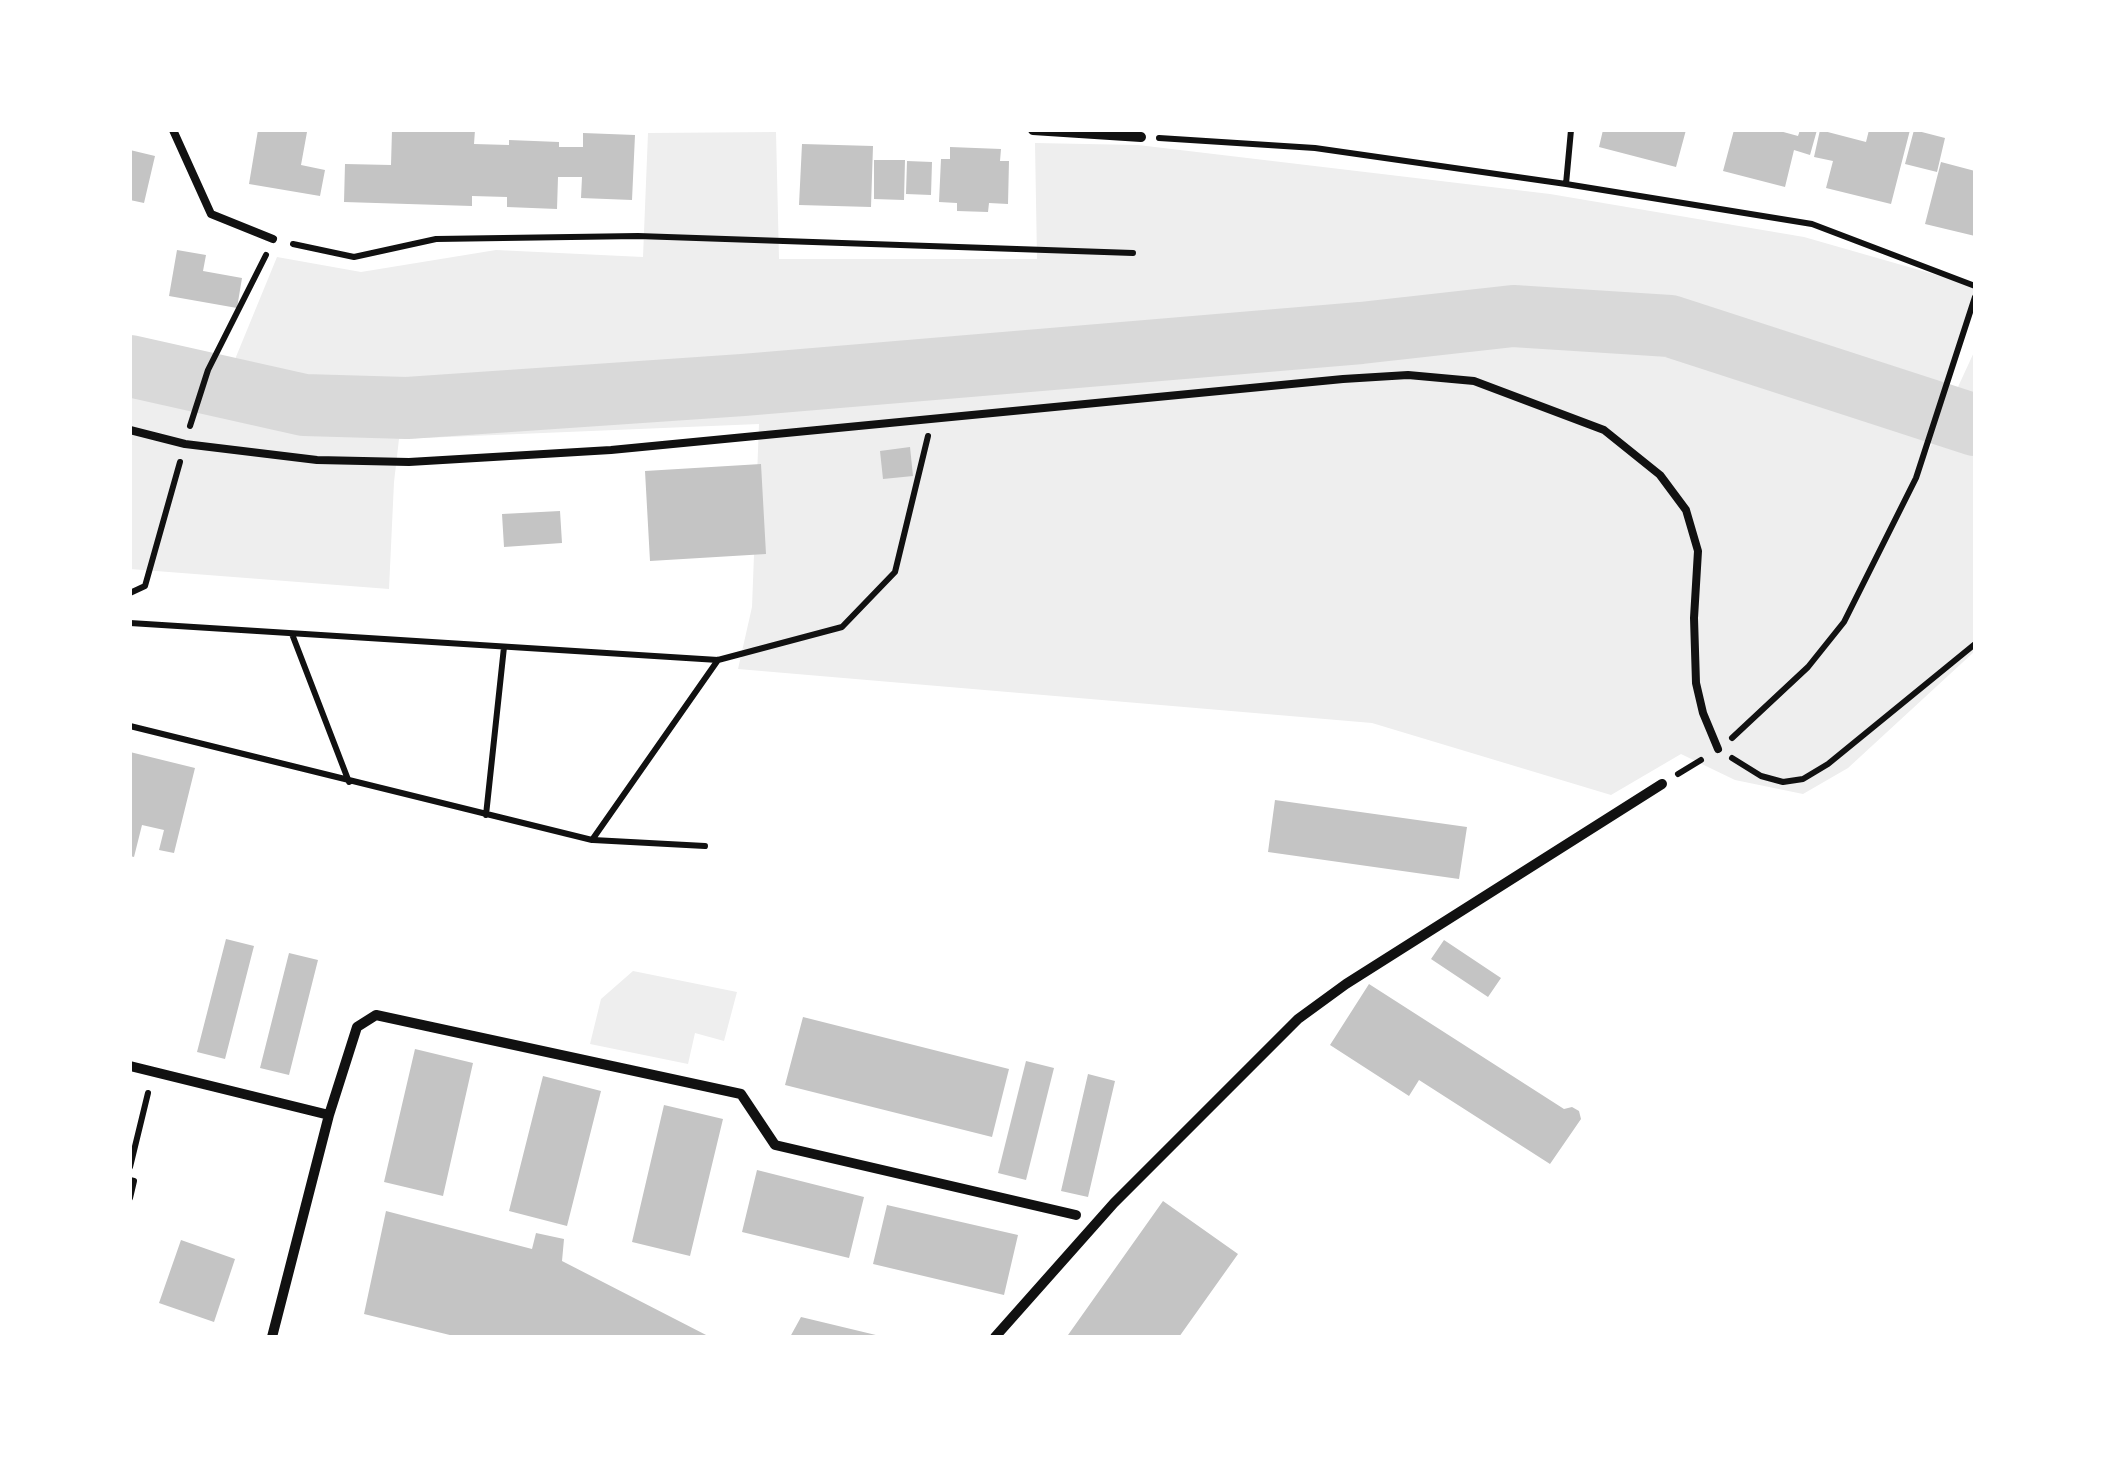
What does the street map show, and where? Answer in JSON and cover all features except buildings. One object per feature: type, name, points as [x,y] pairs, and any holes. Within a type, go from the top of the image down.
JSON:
[{"type":"street","points":[[1033,130],[1141,137]]},
{"type":"street","points":[[995,1337],[1114,1202],[1298,1019],[1346,984],[1662,784]]},
{"type":"street","points":[[272,1337],[329,1114],[358,1027],[376,1015],[741,1094],[775,1146],[1076,1215]]},
{"type":"street","points":[[130,1066],[329,1114]]},
{"type":"lane","points":[[173,130],[210,214],[274,240]]},
{"type":"lane","points":[[130,430],[185,444],[316,460],[409,462],[611,450],[1408,375],[1474,382],[1604,430],[1660,475],[1686,510],[1698,551],[1696,682],[1702,714],[1718,750]]},
{"type":"path","points":[[1566,184],[1570,130]]},
{"type":"path","points":[[1141,137],[1315,148],[1812,224],[1975,286]]},
{"type":"path","points":[[195,410],[208,370],[274,240],[354,257],[436,240],[638,236],[1133,253]]},
{"type":"path","points":[[1662,784],[1718,750],[1808,668],[1844,622],[1916,478],[1975,296]]},
{"type":"path","points":[[130,624],[718,660],[842,627],[895,572],[932,420]]},
{"type":"path","points":[[130,594],[146,586],[185,444]]},
{"type":"path","points":[[292,634],[349,782]]},
{"type":"path","points":[[1718,750],[1762,776],[1783,782],[1803,778],[1828,764],[1975,644]]},
{"type":"path","points":[[486,815],[504,647]]},
{"type":"path","points":[[592,840],[718,660]]},
{"type":"path","points":[[130,726],[592,840],[705,846]]},
{"type":"path","points":[[130,1167],[153,1072]]},
{"type":"path","points":[[130,1180],[134,1181],[130,1198]]},
{"type":"shaded area","points":[[776,132],[779,259],[1037,259],[1035,143],[1138,145],[1550,194],[1804,237],[1975,286],[1975,297],[1922,465],[1975,350],[1975,651],[1848,768],[1803,794],[1735,780],[1681,754],[1611,795],[1372,723],[738,669],[752,607],[759,424],[399,439],[389,589],[130,569],[130,348],[231,369],[277,257],[361,272],[496,250],[643,257],[648,133]]},
{"type":"shaded area","points":[[633,971],[737,992],[724,1041],[695,1033],[688,1064],[590,1044],[601,999]]},
{"type":"waterway","points":[[130,366],[304,405],[407,408],[743,385],[1361,333],[1513,316],[1670,326],[1975,425]]}]
